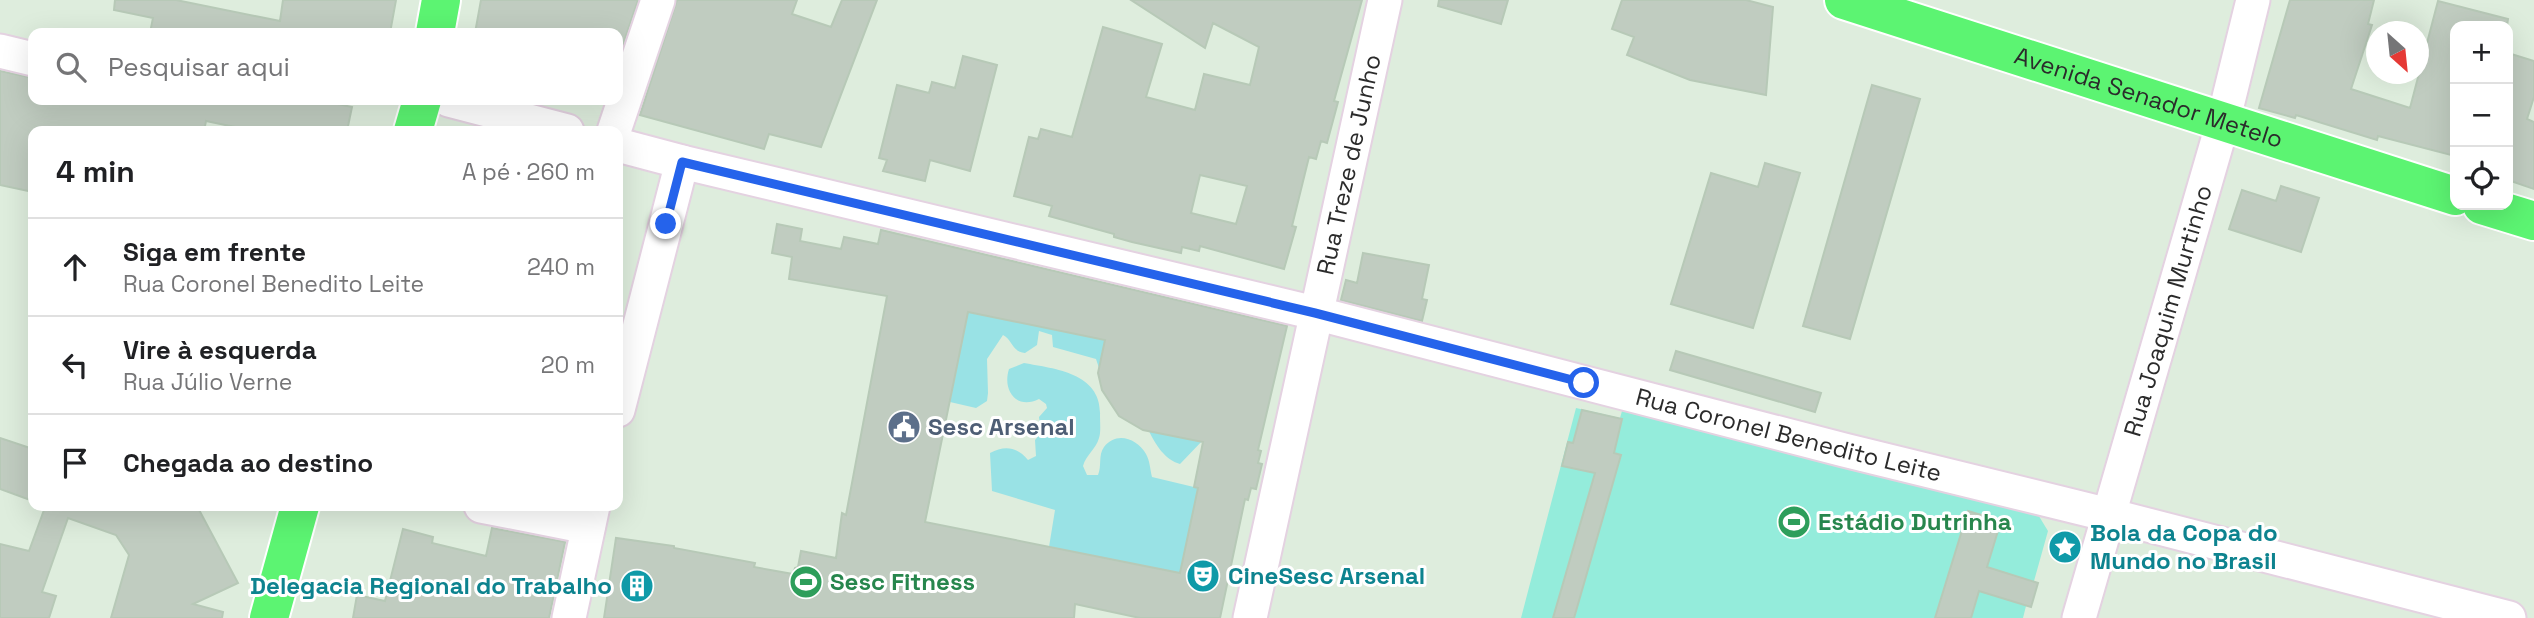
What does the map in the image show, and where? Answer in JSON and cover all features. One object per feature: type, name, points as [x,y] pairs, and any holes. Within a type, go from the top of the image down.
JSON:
[{"type":"main road","points":[[436,28],[441,0]]},
{"type":"main road","name":"Avenida Senador Metelo","points":[[1844,0],[2450,194]]},
{"type":"main road","points":[[414,126],[421,105]]},
{"type":"main road","points":[[2497,210],[2534,222]]},
{"type":"main road","points":[[269,618],[299,511]]},
{"type":"street","points":[[623,104],[658,0]]},
{"type":"street","name":"Rua Treze de Junho","points":[[1250,618],[1385,0]]},
{"type":"street","name":"Rua Joaquim Murtinho","points":[[2079,618],[2223,122],[2253,0]]},
{"type":"street","points":[[0,51],[28,58]]},
{"type":"street","points":[[616,126],[623,105]]},
{"type":"street","points":[[467,113],[539,126]]},
{"type":"street","name":"Rua Coronel Benedito Leite","points":[[623,146],[1315,313],[2509,618]]},
{"type":"street","points":[[623,391],[682,162]]},
{"type":"street","points":[[536,511],[590,516],[569,618]]},
{"type":"shaded area","points":[[968,312],[1105,340],[1099,368],[1096,359],[1053,347],[1052,335],[1039,331],[1037,345],[1025,353],[1017,350],[1003,335],[987,359],[987,401],[976,408],[950,402]]},
{"type":"shaded area","points":[[1024,363],[1063,371],[1085,382],[1093,390],[1099,402],[1100,433],[1098,442],[1083,466],[1087,475],[1098,475],[1102,450],[1109,442],[1120,438],[1132,441],[1142,448],[1152,477],[1198,488],[1180,573],[1049,547],[1055,510],[992,491],[990,453],[1006,448],[1020,452],[1028,460],[1036,456],[1035,440],[1041,433],[1039,417],[1047,408],[1046,404],[1039,399],[1031,402],[1018,400],[1008,385],[1009,369]]},
{"type":"shaded area","name":"Estádio Dutrinha","points":[[1576,408],[1620,418],[1622,411],[2037,513],[2048,531],[2034,581],[2038,583],[2031,607],[2026,606],[2023,618],[1521,618]]},
{"type":"shaded area","points":[[1149,431],[1204,439],[1180,464],[1165,455]]},
{"type":"building","points":[[115,0],[176,0],[280,21],[283,0],[396,0],[391,28],[151,28],[153,18],[114,10]]},
{"type":"building","points":[[481,0],[638,0],[623,44],[623,28],[476,28]]},
{"type":"building","points":[[677,0],[797,0],[792,14],[831,27],[842,0],[877,0],[821,147],[769,134],[764,149],[640,115]]},
{"type":"building","points":[[1131,0],[1362,0],[1334,101],[1338,102],[1327,143],[1321,141],[1316,159],[1309,157],[1292,226],[1296,227],[1284,269],[1200,246],[1199,251],[1182,247],[1181,253],[1132,242],[1114,237],[1114,234],[1049,216],[1052,206],[1014,196],[1029,137],[1038,139],[1041,129],[1072,137],[1103,27],[1162,44],[1146,97],[1195,110],[1204,74],[1250,85],[1259,47],[1213,23],[1205,48]],"holes":[[[1200,175],[1247,186],[1236,224],[1191,213]]]},
{"type":"building","points":[[1439,0],[1508,0],[1501,24],[1438,6]]},
{"type":"building","points":[[1622,0],[1746,0],[1773,7],[1766,95],[1690,80],[1627,55],[1634,37],[1612,29]]},
{"type":"building","points":[[2290,0],[2374,0],[2369,21],[2366,21],[2366,43],[2351,89],[2410,108],[2416,84],[2429,84],[2429,35],[2438,1],[2508,19],[2450,21],[2450,155],[2378,136],[2377,140],[2296,115],[2295,118],[2259,108]]},
{"type":"building","points":[[2513,55],[2534,61],[2534,97],[2527,119],[2534,122],[2534,189],[2513,182]]},
{"type":"building","points":[[963,56],[997,65],[970,171],[930,160],[925,181],[883,171],[887,160],[879,158],[897,85],[929,93],[932,82],[955,88]]},
{"type":"building","points":[[0,71],[28,77],[28,105],[352,107],[348,126],[230,126],[206,121],[205,126],[28,126],[28,191],[0,185]]},
{"type":"building","points":[[1872,85],[1920,99],[1850,339],[1803,326]]},
{"type":"building","points":[[1765,163],[1800,173],[1753,328],[1671,304],[1711,173],[1758,187]]},
{"type":"building","points":[[2281,186],[2319,198],[2301,252],[2229,229],[2242,190],[2276,201]]},
{"type":"building","name":"Sesc Arsenal","points":[[777,224],[802,229],[800,241],[841,249],[844,237],[878,244],[881,230],[1287,326],[1258,450],[1261,451],[1258,463],[1262,464],[1256,489],[1251,488],[1248,500],[1245,499],[1220,618],[1140,618],[1075,604],[1074,618],[604,618],[616,538],[674,546],[755,563],[754,567],[793,574],[798,567],[801,551],[836,558],[842,513],[846,515],[887,296],[789,279],[792,257],[772,253]],"holes":[[[968,312],[1105,340],[1098,373],[1102,390],[1119,416],[1143,430],[1203,442],[1194,487],[1198,488],[1180,573],[925,522]]]},
{"type":"building","points":[[1363,253],[1429,265],[1422,299],[1427,300],[1422,321],[1341,300],[1346,280],[1357,283]]},
{"type":"building","points":[[1676,351],[1821,393],[1815,412],[1670,370]]},
{"type":"building","points":[[1582,410],[1622,419],[1614,453],[1621,455],[1574,618],[1553,618],[1595,473],[1562,466],[1568,442],[1573,443]]},
{"type":"building","points":[[0,438],[28,447],[28,499],[0,489]]},
{"type":"building","points":[[44,511],[200,511],[238,583],[193,604],[223,612],[222,618],[111,618],[129,555],[116,535],[68,518],[42,592],[56,596],[49,618],[0,618],[0,544],[29,551]]},
{"type":"building","points":[[1968,511],[2001,521],[1987,567],[2038,583],[2031,607],[1979,591],[1971,618],[1935,618]]},
{"type":"building","points":[[492,528],[565,542],[549,618],[353,618],[357,595],[385,601],[403,529],[433,537],[432,543],[486,556]]},
{"type":"place","name":"Sesc Arsenal","points":[[904,427]]},
{"type":"place","name":"Estádio Dutrinha","points":[[1794,522]]},
{"type":"place","name":"Bola da Copa do Mundo no Brasil","points":[[2065,547]]},
{"type":"place","name":"CineSesc Arsenal","points":[[1203,576]]},
{"type":"place","name":"Sesc Fitness","points":[[806,582]]},
{"type":"place","name":"Delegacia Regional do Trabalho","points":[[637,586]]},
{"type":"route","points":[[666,224],[682,162],[1315,313],[1584,383]]}]
